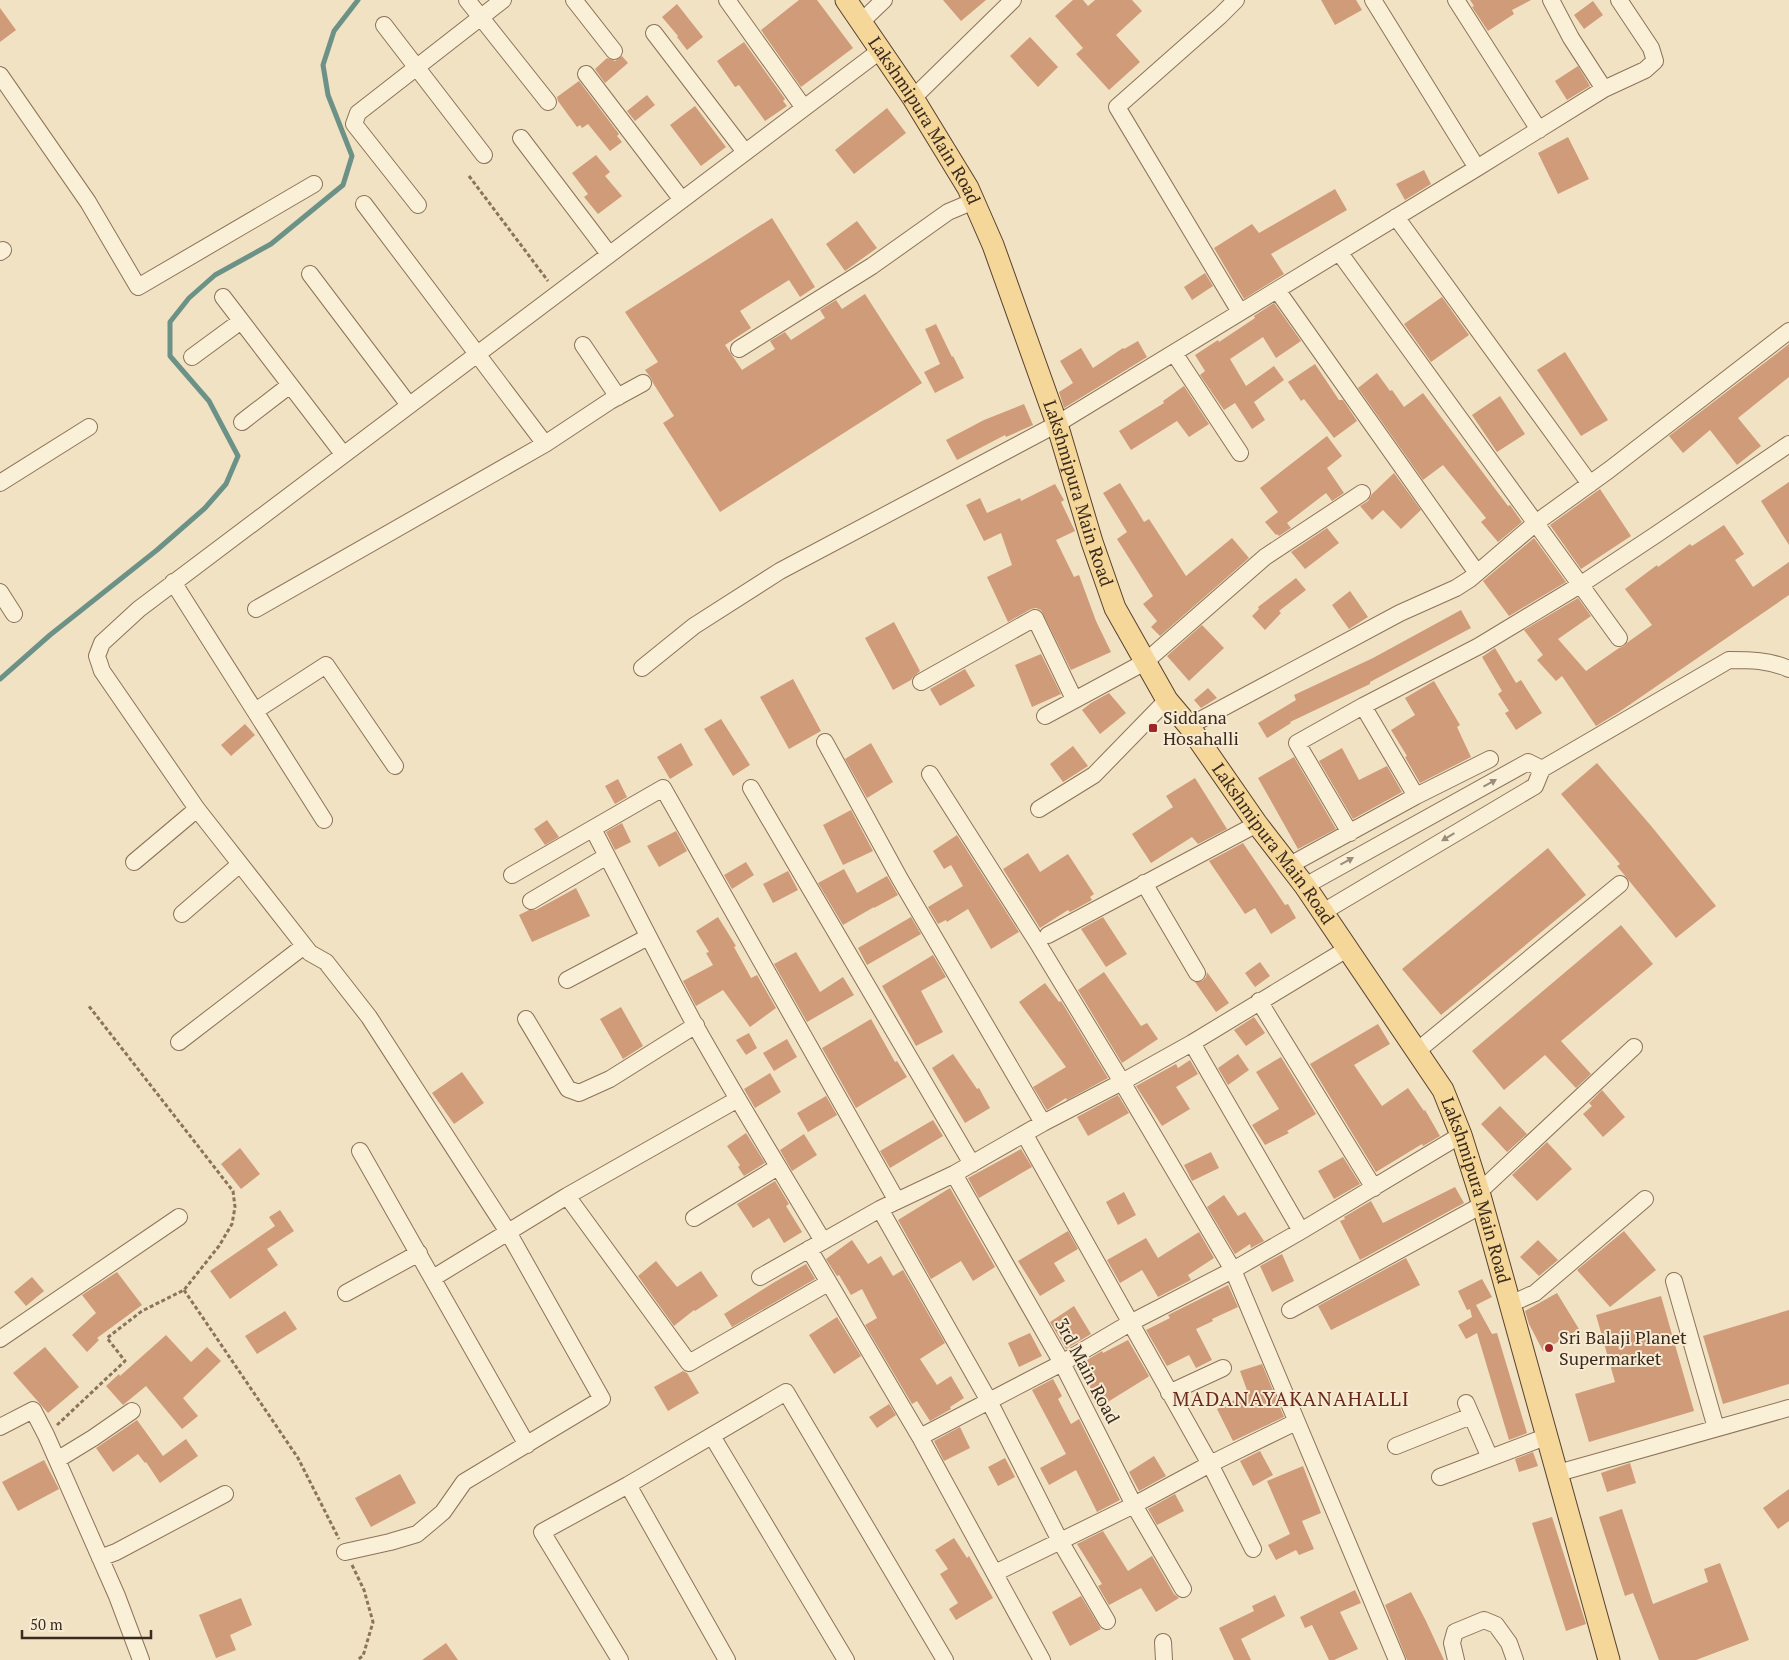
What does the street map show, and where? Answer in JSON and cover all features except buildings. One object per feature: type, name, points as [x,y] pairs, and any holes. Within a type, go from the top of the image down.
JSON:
[{"type":"main road","name":"Lakshmipura Main Road","points":[[846,0],[912,98],[968,188],[974,201],[993,245],[1057,424],[1092,542],[1115,608],[1167,700],[1189,726],[1257,824],[1305,886],[1443,1090],[1461,1135],[1481,1198],[1609,1660]]},
{"type":"street","points":[[467,0],[548,102]]},
{"type":"street","points":[[418,205],[354,124],[358,112],[503,0]]},
{"type":"street","points":[[574,0],[614,51]]},
{"type":"street","points":[[726,0],[804,108]]},
{"type":"street","points":[[861,22],[884,0]]},
{"type":"street","points":[[912,98],[1013,0]]},
{"type":"street","points":[[1236,0],[1117,107],[1240,312]]},
{"type":"street","points":[[1373,0],[1477,168]]},
{"type":"street","points":[[1456,0],[1539,130]]},
{"type":"street","points":[[1551,0],[1571,38],[1604,89]]},
{"type":"street","points":[[642,668],[694,626],[772,576],[1057,424],[1604,89],[1645,70],[1655,61],[1651,48],[1619,0]]},
{"type":"street","points":[[384,25],[484,155]]},
{"type":"street","points":[[654,33],[745,152]]},
{"type":"street","points":[[345,1552],[417,1534],[443,1512],[464,1482],[602,1399],[508,1232],[369,1017],[326,962],[310,953],[304,946],[197,809],[102,671],[97,656],[102,643],[139,609],[173,582],[881,50]]},
{"type":"street","points":[[586,74],[682,200]]},
{"type":"street","points":[[0,75],[88,202],[138,287],[314,184]]},
{"type":"street","points":[[521,138],[609,254]]},
{"type":"street","points":[[739,349],[872,266],[948,212],[974,201]]},
{"type":"street","points":[[364,204],[545,444]]},
{"type":"street","points":[[1396,217],[1590,484]]},
{"type":"street","points":[[1339,252],[1619,638]]},
{"type":"street","points":[[310,274],[409,405]]},
{"type":"street","points":[[1277,290],[1477,573]]},
{"type":"street","points":[[222,297],[343,454]]},
{"type":"street","points":[[192,357],[241,320]]},
{"type":"street","points":[[1189,726],[1400,613],[1456,588],[1477,573],[1535,523],[1590,484],[1789,331]]},
{"type":"street","points":[[583,345],[618,397]]},
{"type":"street","points":[[1174,353],[1240,453]]},
{"type":"street","points":[[256,609],[545,444],[643,383]]},
{"type":"street","points":[[242,422],[290,385]]},
{"type":"street","points":[[0,483],[89,428]]},
{"type":"street","points":[[1350,833],[1297,743],[1363,706],[1479,646],[1580,585],[1789,444]]},
{"type":"street","points":[[1045,716],[1145,662],[1265,557],[1362,493]]},
{"type":"street","points":[[173,582],[324,820]]},
{"type":"street","points":[[0,592],[14,614]]},
{"type":"street","points":[[921,682],[1035,618],[1074,699]]},
{"type":"street","points":[[1323,912],[1535,786],[1542,769],[1729,660],[1761,661],[1777,664],[1789,669]]},
{"type":"street","points":[[255,711],[326,665],[395,766]]},
{"type":"street","points":[[1039,809],[1094,775],[1167,700]]},
{"type":"street","points":[[1363,706],[1416,796]]},
{"type":"street","points":[[825,742],[900,879],[1043,1123]]},
{"type":"street","points":[[1290,865],[1416,796],[1490,759]]},
{"type":"street","points":[[1305,886],[1528,762],[1542,769]]},
{"type":"street","points":[[930,774],[1037,942],[1122,1082],[1232,1270],[1397,1660]]},
{"type":"street","points":[[512,875],[663,788],[897,1201]]},
{"type":"street","points":[[751,788],[972,1164]]},
{"type":"street","points":[[134,862],[197,809]]},
{"type":"street","points":[[1048,935],[1257,824]]},
{"type":"street","points":[[593,829],[648,937],[696,1025],[778,1166],[816,1245],[828,1283],[920,1437],[1042,1660]]},
{"type":"street","points":[[531,901],[607,856]]},
{"type":"street","points":[[182,914],[240,864]]},
{"type":"street","points":[[1144,883],[1197,973]]},
{"type":"street","points":[[1417,1051],[1620,884]]},
{"type":"street","points":[[567,980],[648,937]]},
{"type":"street","points":[[180,1042],[304,946]]},
{"type":"street","points":[[760,1277],[880,1209],[954,1174],[1043,1123],[1192,1043],[1347,949]]},
{"type":"street","points":[[1259,1001],[1374,1188]]},
{"type":"street","points":[[526,1018],[568,1089],[579,1093],[610,1079],[696,1025]]},
{"type":"street","points":[[1192,1043],[1302,1231]]},
{"type":"street","points":[[1290,1310],[1481,1198],[1634,1047]]},
{"type":"street","points":[[433,1278],[567,1196],[738,1099]]},
{"type":"street","points":[[1024,1135],[1210,1464],[1253,1549]]},
{"type":"street","points":[[920,1437],[1062,1363],[1130,1323],[1302,1231],[1461,1135]]},
{"type":"street","points":[[360,1151],[527,1445]]},
{"type":"street","points":[[694,1218],[778,1166]]},
{"type":"street","name":"3rd Main Road","points":[[954,1174],[1062,1363],[1134,1505],[1183,1588]]},
{"type":"street","points":[[567,1196],[689,1363],[828,1283]]},
{"type":"street","points":[[1510,1304],[1535,1293],[1645,1199]]},
{"type":"street","points":[[880,1209],[989,1401],[1060,1541],[1107,1621]]},
{"type":"street","points":[[0,1339],[179,1217]]},
{"type":"street","points":[[346,1294],[419,1253]]},
{"type":"street","points":[[1674,1281],[1716,1428]]},
{"type":"street","points":[[1170,1393],[1223,1368]]},
{"type":"street","points":[[620,1660],[542,1532],[628,1485],[786,1392],[945,1660]]},
{"type":"street","points":[[1558,1473],[1789,1408]]},
{"type":"street","points":[[1396,1446],[1468,1409],[1490,1458]]},
{"type":"street","points":[[0,1427],[33,1410],[46,1435],[117,1596],[137,1659]]},
{"type":"street","points":[[57,1460],[132,1411]]},
{"type":"street","points":[[995,1573],[1134,1505],[1210,1464],[1296,1422]]},
{"type":"street","points":[[712,1436],[846,1660]]},
{"type":"street","points":[[1440,1476],[1548,1436]]},
{"type":"street","points":[[628,1485],[727,1660]]},
{"type":"street","points":[[100,1558],[116,1552],[225,1494]]},
{"type":"street","points":[[1456,1660],[1452,1643],[1455,1632],[1484,1620],[1496,1625],[1509,1643],[1515,1660]]},
{"type":"street","points":[[1163,1642],[1164,1660]]},
{"type":"path","points":[[469,176],[557,293]]},
{"type":"path","points":[[46,1435],[125,1361],[107,1338],[142,1311],[184,1290],[219,1246],[232,1224],[235,1207],[233,1191],[88,1005]]},
{"type":"path","points":[[184,1290],[298,1458],[364,1590],[373,1622],[363,1656],[357,1660]]},
{"type":"waterway","points":[[0,679],[50,635],[157,550],[205,508],[226,484],[238,456],[209,401],[170,356],[170,322],[189,298],[215,275],[271,244],[343,185],[352,156],[328,95],[323,65],[334,31],[358,0]]},
{"type":"place","name":"Siddana Hosahalli","points":[[1153,728]]},
{"type":"place","name":"Sri Balaji Planet Supermarket","points":[[1549,1348]]},
{"type":"district","name":"MADANAYAKANAHALLI","points":[[1291,1399]]}]
